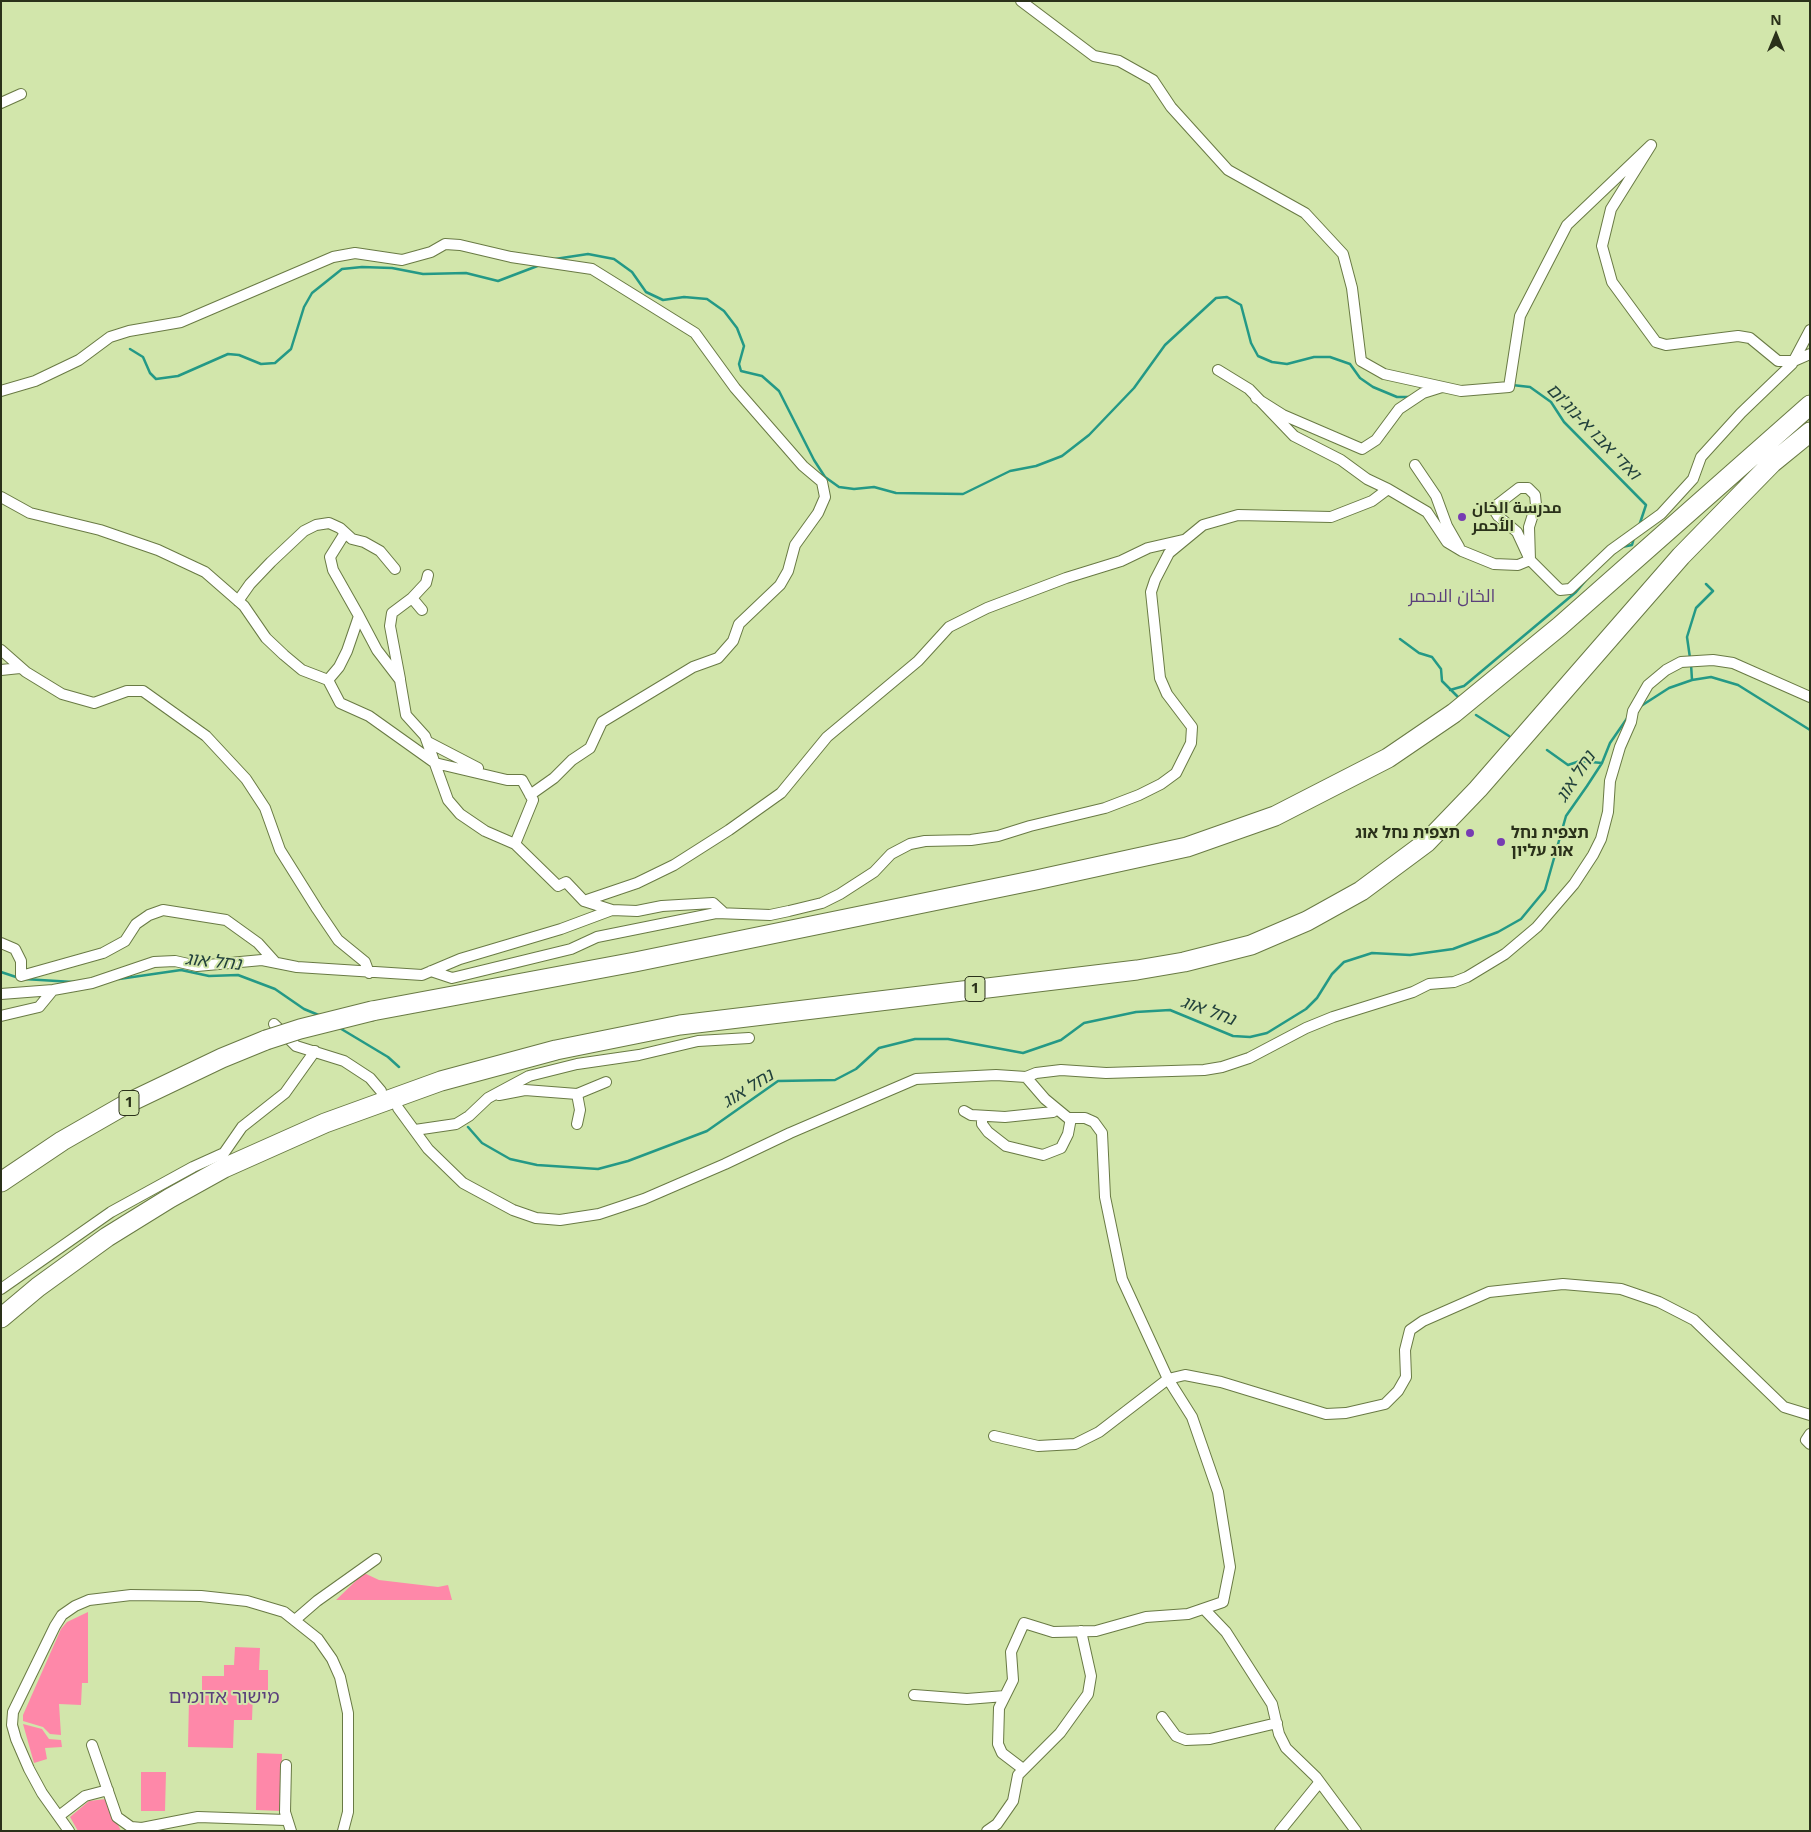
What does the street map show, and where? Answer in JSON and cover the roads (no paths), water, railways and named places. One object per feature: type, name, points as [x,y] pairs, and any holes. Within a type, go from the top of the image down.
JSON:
[{"type":"highway","name":"1","points":[[1,1182],[62,1141],[130,1102],[222,1058],[270,1032],[300,1028],[372,1011],[644,960],[1046,878],[1187,847],[1275,816],[1388,758],[1454,713],[1560,626],[1810,405]]},
{"type":"highway","name":"1","points":[[1,1318],[38,1287],[108,1237],[170,1198],[224,1168],[325,1123],[455,1077],[556,1050],[680,1025],[1178,963],[1251,945],[1308,922],[1340,904],[1384,875],[1439,830],[1528,732],[1681,556],[1765,470],[1810,432]]},
{"type":"street","points":[[1021,1],[1094,56],[1119,61],[1153,80],[1171,107],[1228,170],[1305,213],[1343,254],[1352,288],[1361,361],[1384,374],[1461,391],[1509,387],[1520,316],[1568,225],[1651,145],[1611,209],[1602,246],[1612,282],[1656,342],[1666,345],[1738,336],[1750,338],[1778,361],[1794,361],[1810,354]]},
{"type":"street","points":[[1,103],[22,94]]},
{"type":"street","points":[[1,391],[35,381],[79,360],[110,338],[128,331],[181,322],[333,258],[355,254],[402,260],[431,252],[445,244],[460,245],[511,257],[592,269],[695,333],[734,388],[804,466],[822,482],[825,497],[818,513],[795,545],[788,571],[780,584],[739,624],[733,641],[718,658],[693,667],[602,722],[590,748],[572,760],[554,778],[530,795]]},
{"type":"street","points":[[1530,560],[1529,527],[1536,505],[1535,495],[1528,488],[1519,488],[1493,508],[1498,516],[1518,532],[1530,560],[1560,590],[1570,589],[1611,550],[1661,514],[1693,479],[1701,457],[1741,413],[1794,361],[1810,330]]},
{"type":"street","points":[[1218,370],[1248,389],[1294,436],[1341,460],[1367,479],[1427,512],[1448,542],[1462,551],[1494,564],[1518,565],[1530,560]]},
{"type":"street","points":[[1256,398],[1283,415],[1362,449],[1376,440],[1399,410],[1423,393],[1442,387]]},
{"type":"street","points":[[1415,465],[1436,496],[1447,526],[1462,551]]},
{"type":"street","points":[[432,971],[452,978],[571,948],[597,937],[724,913],[770,915],[822,902],[840,894],[874,872],[891,854],[910,844],[925,841],[971,840],[998,836],[1040,823],[1105,808],[1153,788],[1176,773],[1191,743],[1192,727],[1166,694],[1160,678],[1151,592],[1163,563],[1169,554],[1203,525],[1238,515],[1331,517],[1372,501],[1388,489]]},
{"type":"street","points":[[1,497],[30,513],[100,530],[158,550],[205,572],[244,606],[266,638],[284,655],[302,670],[328,680],[340,703],[370,716],[435,763],[507,780],[522,780],[533,800],[515,844]]},
{"type":"street","points":[[238,601],[250,584],[304,531],[316,525],[329,522],[352,539],[364,542],[380,551],[395,569]]},
{"type":"street","points":[[345,533],[330,557],[333,570],[377,650],[400,680]]},
{"type":"street","points":[[584,901],[637,883],[674,865],[781,793],[828,738],[918,661],[949,627],[987,608],[1066,578],[1120,562],[1148,548],[1184,540]]},
{"type":"street","points":[[428,575],[426,583],[412,598],[392,613],[390,626],[406,715],[425,736],[448,800],[460,814],[485,831],[515,844],[558,886],[566,882],[584,901],[612,910],[637,911],[662,906],[713,903],[724,913]]},
{"type":"street","points":[[412,598],[422,610]]},
{"type":"street","points":[[328,680],[339,667],[347,651],[359,616]]},
{"type":"street","points":[[1,650],[20,668],[62,694],[94,703],[127,691],[143,691],[206,736],[246,779],[265,808],[280,850],[338,940],[365,962],[369,973]]},
{"type":"street","points":[[398,1108],[428,1149],[463,1183],[536,1218],[560,1220],[599,1214],[644,1199],[916,1079],[996,1075],[1026,1077],[1036,1073],[1061,1070],[1106,1073],[1204,1070],[1222,1067],[1254,1056],[1326,1020],[1413,992],[1429,984],[1454,982],[1467,977],[1505,954],[1537,927],[1574,884],[1593,855],[1601,839],[1608,812],[1610,781],[1620,747],[1631,722],[1633,711],[1648,685],[1674,665],[1700,659],[1733,663],[1810,697]]},
{"type":"street","points":[[1,670],[20,668]]},
{"type":"street","points":[[428,742],[488,774]]},
{"type":"street","points":[[1,943],[15,949],[21,962],[21,976],[103,953],[125,941],[136,924],[149,915],[163,910],[226,920],[258,943],[276,963]]},
{"type":"street","points":[[1,994],[53,990],[92,983],[154,962],[175,961],[197,966],[262,960],[297,967],[422,975],[460,959],[561,930],[612,910]]},
{"type":"street","points":[[1,1016],[39,1007],[53,990]]},
{"type":"street","points":[[270,1032],[296,1046],[315,1050],[344,1061],[370,1078],[381,1091]]},
{"type":"street","points":[[415,1130],[456,1124],[488,1098],[529,1076],[577,1064],[639,1055],[698,1041],[749,1038]]},
{"type":"street","points":[[1,1290],[111,1212],[193,1167],[224,1153],[242,1127],[285,1093],[315,1050]]},
{"type":"street","points":[[1024,1769],[1002,1754],[998,1744],[999,1708],[1013,1680],[1011,1652],[1024,1623],[1053,1632],[1096,1631],[1146,1617],[1188,1614],[1223,1602],[1230,1567],[1218,1492],[1192,1417],[1168,1379],[1122,1279],[1105,1197],[1102,1133],[1094,1122],[1085,1118],[1068,1118],[1026,1077]]},
{"type":"street","points":[[488,1098],[526,1090],[577,1094],[606,1082]]},
{"type":"street","points":[[577,1094],[580,1110],[577,1124]]},
{"type":"street","points":[[964,1111],[982,1116],[1006,1117],[1053,1112],[1057,1109]]},
{"type":"street","points":[[982,1116],[982,1124],[988,1132],[1006,1146],[1043,1155],[1061,1148],[1068,1134],[1071,1118]]},
{"type":"street","points":[[994,1436],[1038,1446],[1075,1444],[1099,1432],[1168,1379],[1184,1375],[1200,1377],[1326,1414],[1346,1413],[1385,1404],[1398,1391],[1406,1377],[1405,1350],[1410,1330],[1424,1320],[1489,1292],[1563,1284],[1621,1289],[1658,1302],[1694,1320],[1784,1407],[1810,1415]]},
{"type":"street","points":[[1810,1434],[1806,1440],[1810,1444]]},
{"type":"street","points":[[295,1620],[317,1601],[376,1559]]},
{"type":"street","points":[[69,1831],[42,1793],[29,1769],[12,1725],[13,1712],[62,1615],[89,1600],[131,1595],[166,1595],[247,1601],[284,1612],[323,1646],[332,1659],[345,1695],[348,1714],[348,1812],[343,1831]]},
{"type":"street","points":[[1204,1609],[1212,1620],[1220,1624],[1272,1704],[1279,1734],[1286,1748],[1319,1783],[1356,1831]]},
{"type":"street","points":[[987,1831],[997,1824],[1013,1801],[1018,1775],[1060,1733],[1088,1694],[1090,1676],[1081,1631]]},
{"type":"street","points":[[914,1695],[967,1699],[1005,1696]]},
{"type":"street","points":[[1162,1717],[1176,1736],[1186,1740],[1210,1739],[1277,1723]]},
{"type":"street","points":[[92,1745],[117,1817],[131,1827],[142,1828],[198,1817],[286,1820]]},
{"type":"street","points":[[286,1765],[286,1820],[291,1831]]},
{"type":"street","points":[[1280,1831],[1319,1783]]},
{"type":"street","points":[[59,1816],[85,1796],[108,1790]]},
{"type":"waterway","points":[[555,259],[588,254],[614,259],[632,272],[646,292],[663,300],[684,297],[707,299],[724,311],[737,328],[744,346],[739,364],[741,371],[762,376],[779,391],[814,460],[825,477],[839,487],[854,489],[874,487],[896,493],[963,494],[1010,471],[1036,466],[1062,456],[1089,435],[1134,388],[1165,345],[1216,298],[1227,297],[1241,305],[1251,343],[1258,356],[1272,362],[1287,364],[1314,357],[1330,357],[1350,364],[1360,378],[1373,387],[1397,397],[1410,397]]},
{"type":"waterway","points":[[130,349],[143,357],[150,373],[156,379],[178,376],[228,354],[239,355],[261,364],[275,363],[291,349],[304,307],[312,293],[342,269],[362,267],[392,268],[423,274],[466,273],[498,281],[540,265]]},
{"type":"waterway","name":"ואדי אבו א-נוג'ום","points":[[1512,385],[1530,387],[1551,402],[1564,422],[1646,505],[1639,526]]},
{"type":"waterway","name":"ואדי אבו א-נוג'ום","points":[[1622,547],[1632,545],[1634,538]]},
{"type":"waterway","points":[[1450,690],[1464,686],[1576,592],[1586,580]]},
{"type":"waterway","name":"ואדי אבו א-נוג'ום","points":[[1690,658],[1687,637],[1696,608],[1713,591],[1706,584]]},
{"type":"waterway","points":[[1400,639],[1419,653],[1432,657],[1441,669],[1442,681],[1458,697]]},
{"type":"waterway","name":"ואדי אבו א-נוג'ום","points":[[1691,664],[1692,680]]},
{"type":"waterway","name":"נחל אוג","points":[[1641,706],[1669,688],[1692,680],[1711,677],[1738,685],[1810,730]]},
{"type":"waterway","points":[[1476,715],[1509,736]]},
{"type":"waterway","name":"נחל אוג","points":[[468,1127],[482,1143],[510,1159],[537,1165],[598,1169],[628,1161],[707,1131],[778,1081],[835,1080],[856,1069],[879,1048],[915,1039],[948,1039],[1023,1053],[1061,1040],[1084,1023],[1136,1012],[1170,1010],[1233,1036],[1250,1037],[1267,1033],[1306,1009],[1317,998],[1332,974],[1344,962],[1372,953],[1410,955],[1453,949],[1498,932],[1521,919],[1545,890],[1566,816],[1602,763],[1610,743],[1628,717]]},
{"type":"waterway","points":[[1547,750],[1568,765],[1580,761],[1602,763]]},
{"type":"waterway","name":"נחל אוג","points":[[119,979],[181,970],[209,976],[238,975],[275,989],[304,1009],[321,1016]]},
{"type":"waterway","name":"נחל אוג","points":[[1,972],[19,978]]},
{"type":"waterway","name":"נחל אוג","points":[[24,979],[73,982]]},
{"type":"waterway","name":"נחל אוג","points":[[338,1027],[388,1057],[399,1067]]},
{"type":"place","name":"مدرسة الخان الأحمر","points":[[1462,517]]},
{"type":"place","name":"תצפית נחל אוג","points":[[1470,833]]},
{"type":"place","name":"תצפית נחל אוג עליון","points":[[1501,842]]},
{"type":"district","name":"الخان الاحمر","points":[[1452,597]]},
{"type":"district","name":"מישור אדומים","points":[[224,1698]]}]
